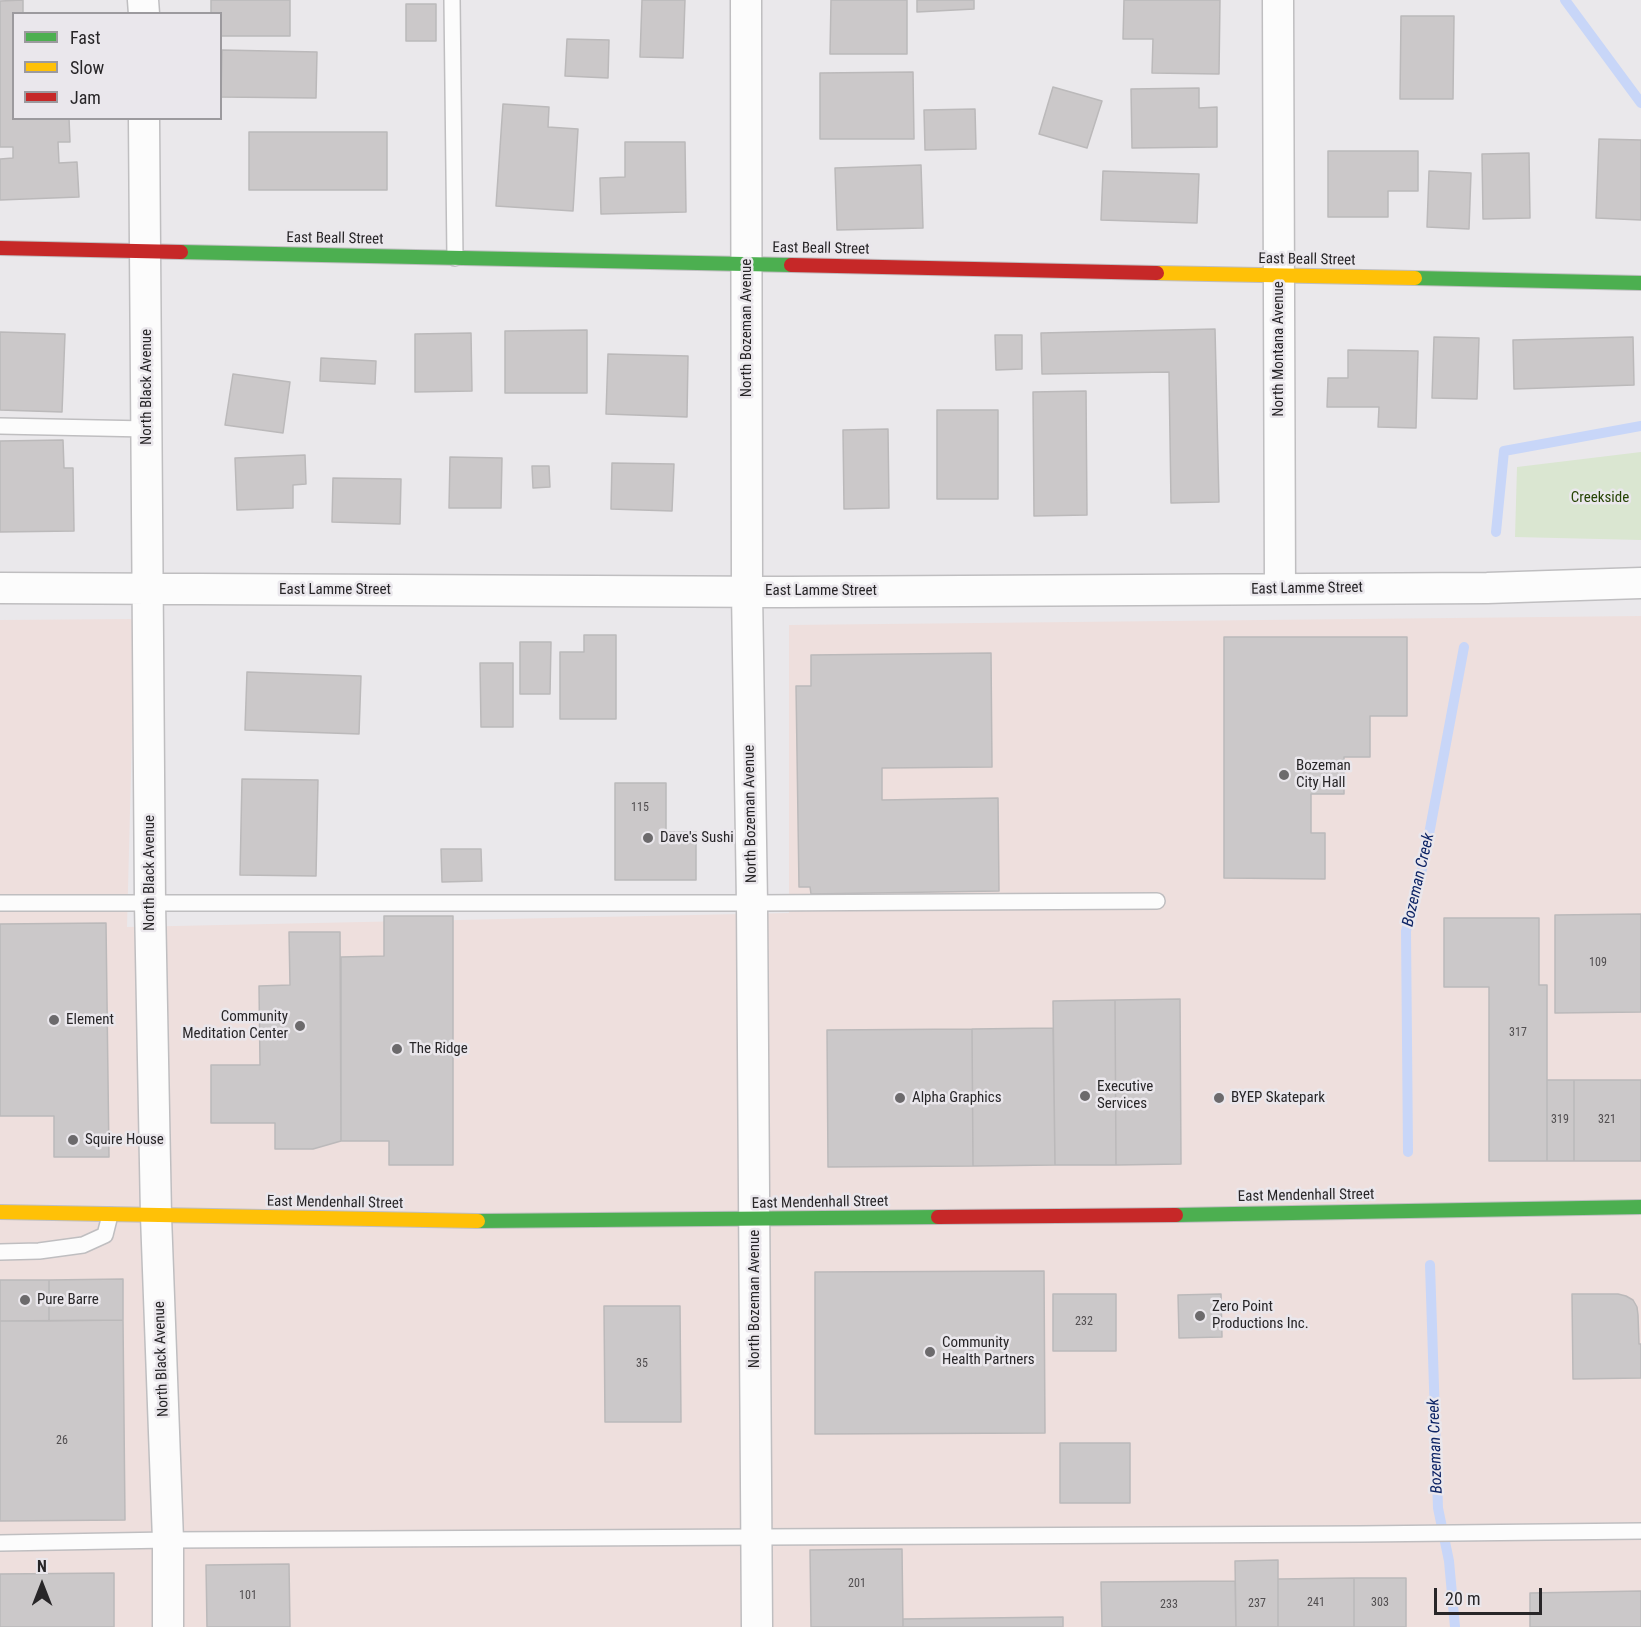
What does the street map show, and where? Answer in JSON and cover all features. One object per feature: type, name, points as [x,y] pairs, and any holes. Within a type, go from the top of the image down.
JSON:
[{"type":"street","name":"North Bozeman Avenue","points":[[746,0],[747,592],[752,903],[757,1627]]},
{"type":"street","name":"North Montana Avenue","points":[[1278,0],[1280,589]]},
{"type":"street","name":"North Black Avenue","points":[[144,120],[150,903],[156,1216],[168,1540],[168,1627]]},
{"type":"street","name":"East Beall Street","points":[[0,248],[1641,283]]},
{"type":"street","name":"East Lamme Street","points":[[0,588],[747,592],[1487,588],[1641,583]]},
{"type":"street","name":"East Mendenhall Street","points":[[0,1212],[473,1222],[1641,1207]]},
{"type":"lane","points":[[452,0],[455,258]]},
{"type":"lane","points":[[0,426],[147,429]]},
{"type":"lane","points":[[0,903],[1157,901]]},
{"type":"lane","points":[[0,1252],[39,1251],[83,1245],[105,1235],[110,1215]]},
{"type":"lane","points":[[0,1543],[1641,1531]]},
{"type":"shaded area","points":[[1641,616],[1641,1627],[0,1627],[0,620],[135,619],[127,927],[789,913],[789,625]]},
{"type":"green space","name":"Creekside","points":[[1641,452],[1641,540],[1515,537],[1517,467]]},
{"type":"building","points":[[23,0],[23,12],[12,12],[12,120],[69,120],[70,142],[58,142],[59,163],[77,162],[79,197],[0,200],[0,159],[13,158],[13,147],[0,147],[0,1]]},
{"type":"building","points":[[211,0],[290,0],[290,36],[222,36],[222,12],[211,12]]},
{"type":"building","points":[[642,0],[685,0],[683,58],[640,57]]},
{"type":"building","points":[[831,0],[907,0],[907,54],[830,54]]},
{"type":"building","points":[[917,0],[974,0],[974,9],[917,12]]},
{"type":"building","points":[[1124,0],[1220,0],[1219,74],[1152,73],[1153,39],[1123,39]]},
{"type":"building","points":[[406,4],[436,4],[436,41],[406,41]]},
{"type":"building","points":[[1401,16],[1454,16],[1453,99],[1400,99]]},
{"type":"building","points":[[567,39],[609,40],[608,78],[565,76]]},
{"type":"building","points":[[222,50],[317,52],[316,98],[222,97]]},
{"type":"building","points":[[913,72],[914,139],[820,139],[820,73]]},
{"type":"building","points":[[1053,87],[1102,101],[1087,148],[1039,134]]},
{"type":"building","points":[[1199,88],[1199,108],[1217,107],[1217,147],[1132,148],[1131,89]]},
{"type":"building","points":[[503,104],[549,107],[548,127],[578,129],[573,211],[496,206]]},
{"type":"building","points":[[975,109],[976,149],[925,150],[924,110]]},
{"type":"building","points":[[249,132],[387,132],[387,190],[249,190]]},
{"type":"building","points":[[1599,139],[1641,140],[1641,220],[1596,218]]},
{"type":"building","points":[[625,142],[685,142],[686,212],[601,214],[600,178],[625,177]]},
{"type":"building","points":[[1328,151],[1418,151],[1418,191],[1388,191],[1388,217],[1328,217]]},
{"type":"building","points":[[1529,153],[1530,218],[1483,219],[1482,154]]},
{"type":"building","points":[[921,165],[923,228],[837,230],[835,168]]},
{"type":"building","points":[[1103,171],[1199,174],[1197,223],[1101,220]]},
{"type":"building","points":[[1429,171],[1471,173],[1469,229],[1427,227]]},
{"type":"building","points":[[1215,329],[1219,502],[1171,503],[1169,372],[1042,374],[1041,333]]},
{"type":"building","points":[[587,330],[587,393],[505,393],[505,331]]},
{"type":"building","points":[[0,332],[65,334],[62,412],[0,410]]},
{"type":"building","points":[[471,333],[472,391],[415,392],[415,334]]},
{"type":"building","points":[[995,335],[1022,335],[1022,369],[996,370]]},
{"type":"building","points":[[1434,337],[1479,338],[1477,399],[1432,398]]},
{"type":"building","points":[[1633,337],[1634,385],[1514,389],[1513,340]]},
{"type":"building","points":[[1348,350],[1418,351],[1416,428],[1378,427],[1379,407],[1327,407],[1328,378],[1348,378]]},
{"type":"building","points":[[608,354],[688,356],[687,417],[606,414]]},
{"type":"building","points":[[321,358],[376,361],[375,384],[320,381]]},
{"type":"building","points":[[233,374],[290,382],[283,433],[225,425]]},
{"type":"building","points":[[1086,391],[1087,515],[1034,516],[1033,392]]},
{"type":"building","points":[[937,410],[998,410],[998,499],[937,499]]},
{"type":"building","points":[[888,429],[889,508],[844,509],[843,430]]},
{"type":"building","points":[[63,440],[64,468],[73,468],[74,531],[0,532],[0,441]]},
{"type":"building","points":[[305,455],[306,484],[293,485],[293,508],[237,510],[235,458]]},
{"type":"building","points":[[450,457],[502,458],[501,508],[449,508]]},
{"type":"building","points":[[612,463],[674,464],[672,511],[611,509]]},
{"type":"building","points":[[532,466],[549,466],[550,487],[533,488]]},
{"type":"building","points":[[333,478],[401,479],[400,524],[332,522]]},
{"type":"building","points":[[584,635],[616,635],[616,719],[560,719],[560,652],[584,652]]},
{"type":"building","name":"Bozeman City Hall","points":[[1224,637],[1407,637],[1407,716],[1370,716],[1370,757],[1344,757],[1344,794],[1311,794],[1311,833],[1325,833],[1325,879],[1224,878]]},
{"type":"building","points":[[520,642],[551,642],[550,694],[520,694]]},
{"type":"building","points":[[991,653],[992,767],[882,768],[882,800],[998,798],[999,891],[811,894],[810,887],[799,887],[796,686],[811,686],[811,655]]},
{"type":"building","points":[[480,663],[513,663],[513,727],[481,727]]},
{"type":"building","points":[[247,672],[361,676],[359,734],[245,730]]},
{"type":"building","points":[[242,779],[318,780],[316,876],[240,875]]},
{"type":"building","points":[[615,783],[666,783],[666,832],[696,832],[696,880],[615,880]]},
{"type":"building","points":[[441,849],[481,849],[482,881],[442,882]]},
{"type":"building","points":[[1641,914],[1641,1012],[1555,1013],[1555,915]]},
{"type":"building","name":"The Ridge","points":[[384,916],[453,916],[453,1165],[389,1165],[389,1141],[341,1141],[341,957],[384,956]]},
{"type":"building","points":[[1444,918],[1539,918],[1539,985],[1547,985],[1547,1161],[1489,1161],[1489,987],[1444,987]]},
{"type":"building","name":"Element","points":[[106,923],[109,1157],[54,1157],[54,1116],[0,1116],[0,924]]},
{"type":"building","name":"Community Meditation Center","points":[[289,932],[340,932],[341,1141],[313,1149],[275,1149],[275,1123],[211,1123],[211,1065],[260,1065],[259,986],[290,985]]},
{"type":"building","points":[[1180,999],[1181,1164],[1116,1165],[1115,1000]]},
{"type":"building","name":"Executive Services","points":[[1115,1000],[1116,1165],[1055,1165],[1053,1001]]},
{"type":"building","points":[[1053,1028],[1055,1165],[973,1166],[972,1029]]},
{"type":"building","name":"Alpha Graphics","points":[[972,1029],[973,1166],[828,1167],[827,1030]]},
{"type":"building","points":[[1547,1080],[1574,1080],[1574,1161],[1547,1161]]},
{"type":"building","points":[[1574,1080],[1641,1080],[1641,1161],[1574,1161]]},
{"type":"building","name":"Community Health Partners","points":[[1044,1271],[1045,1433],[815,1434],[815,1272]]},
{"type":"building","points":[[123,1279],[123,1320],[49,1321],[49,1280]]},
{"type":"building","name":"Pure Barre","points":[[0,1280],[49,1280],[49,1321],[0,1321]]},
{"type":"building","points":[[1053,1294],[1116,1294],[1116,1351],[1053,1351]]},
{"type":"building","name":"Zero Point Productions Inc.","points":[[1221,1294],[1222,1337],[1179,1338],[1178,1295]]},
{"type":"building","points":[[1572,1294],[1618,1294],[1633,1300],[1637,1307],[1639,1344],[1641,1344],[1641,1378],[1573,1379]]},
{"type":"building","points":[[604,1306],[680,1306],[681,1422],[605,1422]]},
{"type":"building","points":[[123,1320],[125,1520],[0,1521],[0,1321]]},
{"type":"building","points":[[1060,1443],[1130,1443],[1130,1503],[1060,1503]]},
{"type":"building","points":[[902,1549],[903,1627],[811,1627],[810,1550]]},
{"type":"building","points":[[1278,1560],[1278,1627],[1236,1627],[1235,1561]]},
{"type":"building","points":[[289,1564],[290,1627],[207,1627],[206,1565]]},
{"type":"building","points":[[114,1573],[114,1627],[0,1627],[0,1574]]},
{"type":"building","points":[[1354,1578],[1406,1578],[1406,1627],[1354,1627]]},
{"type":"building","points":[[1354,1578],[1354,1627],[1278,1627],[1278,1579]]},
{"type":"building","points":[[1235,1581],[1236,1627],[1102,1627],[1101,1582]]},
{"type":"building","points":[[1641,1591],[1641,1627],[1530,1627],[1530,1593]]},
{"type":"building","points":[[1063,1617],[1063,1627],[903,1627],[903,1619]]},
{"type":"waterway","name":"Bozeman Creek","points":[[1565,0],[1641,103]]},
{"type":"waterway","name":"Bozeman Creek","points":[[1496,532],[1504,451],[1641,426]]},
{"type":"waterway","name":"Bozeman Creek","points":[[1408,1152],[1406,931],[1424,861],[1464,647]]},
{"type":"waterway","name":"Bozeman Creek","points":[[1430,1265],[1438,1508],[1449,1561],[1455,1627]]},
{"type":"traffic: fast","points":[[181,252],[791,265]]},
{"type":"traffic: fast","points":[[1415,278],[1641,283]]},
{"type":"traffic: fast","points":[[1176,1215],[1641,1207]]},
{"type":"traffic: fast","points":[[478,1221],[938,1217]]},
{"type":"traffic: slow","points":[[1157,273],[1415,278]]},
{"type":"traffic: slow","points":[[0,1212],[478,1221]]},
{"type":"traffic: jam","points":[[0,248],[181,252]]},
{"type":"traffic: jam","points":[[791,265],[1157,273]]},
{"type":"traffic: jam","points":[[938,1217],[1176,1215]]},
{"type":"place","name":"Bozeman City Hall","points":[[1284,775]]},
{"type":"place","name":"Dave's Sushi","points":[[648,838]]},
{"type":"place","name":"Element","points":[[54,1020]]},
{"type":"place","name":"Community Meditation Center","points":[[300,1026]]},
{"type":"place","name":"The Ridge","points":[[397,1049]]},
{"type":"place","name":"Executive Services","points":[[1085,1096]]},
{"type":"place","name":"Alpha Graphics","points":[[900,1098]]},
{"type":"place","name":"BYEP Skatepark","points":[[1219,1098]]},
{"type":"place","name":"Squire House","points":[[73,1140]]},
{"type":"place","name":"Pure Barre","points":[[25,1300]]},
{"type":"place","name":"Zero Point Productions Inc.","points":[[1200,1316]]},
{"type":"place","name":"Community Health Partners","points":[[930,1352]]}]
